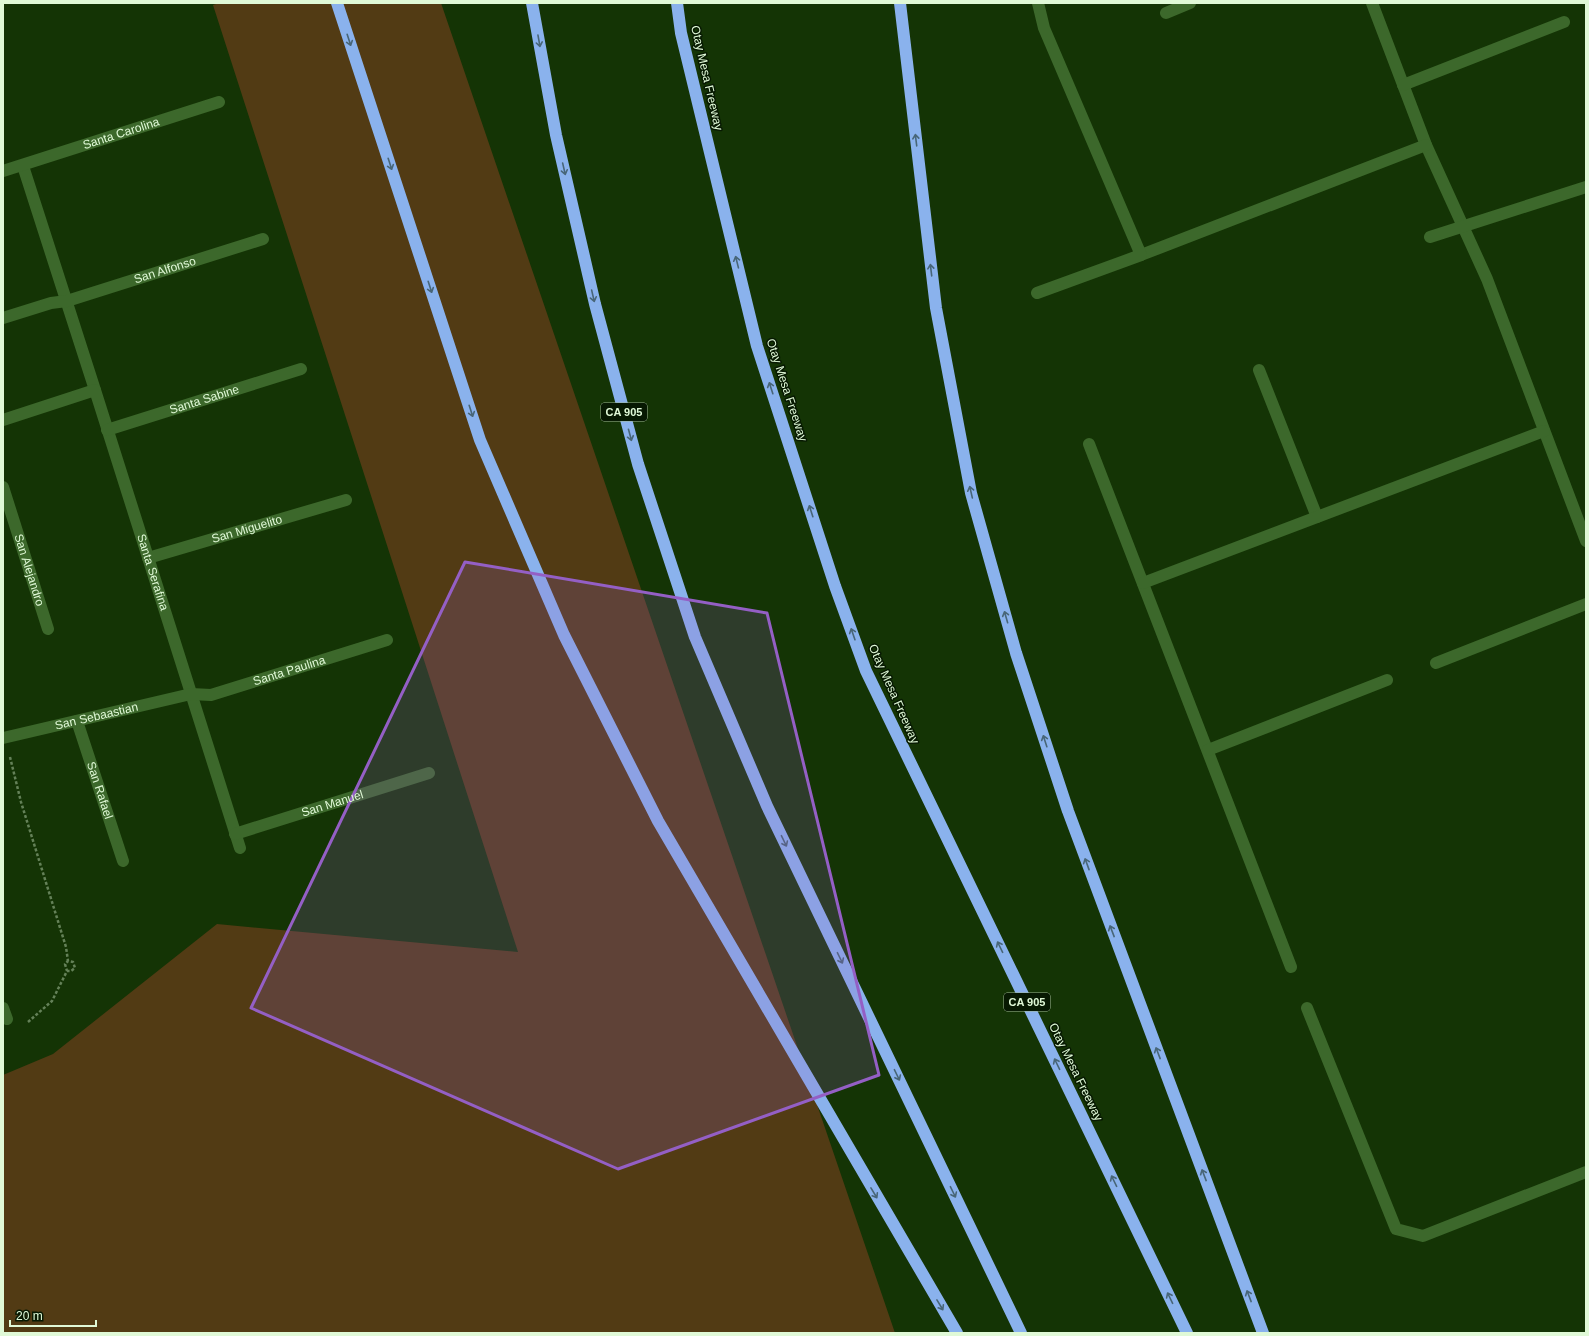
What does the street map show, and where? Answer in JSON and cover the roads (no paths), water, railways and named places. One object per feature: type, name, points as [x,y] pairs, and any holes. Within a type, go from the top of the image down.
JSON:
[{"type":"highway","points":[[337,3],[480,440],[564,635],[658,821],[957,1333]]},
{"type":"highway","name":"CA 905","points":[[532,3],[556,135],[595,304],[638,464],[695,637],[767,806],[1021,1333]]},
{"type":"highway","name":"Otay Mesa Freeway","points":[[677,3],[681,33],[757,346],[835,586],[866,671],[1188,1333]]},
{"type":"highway","points":[[900,3],[936,308],[971,493],[1016,652],[1068,811],[1263,1333]]},
{"type":"street","points":[[1038,3],[1044,28],[1141,255]]},
{"type":"street","points":[[1166,13],[1190,3]]},
{"type":"street","points":[[1372,3],[1426,145],[1488,279],[1586,541]]},
{"type":"street","points":[[1403,85],[1564,22]]},
{"type":"street","name":"Santa Carolina","points":[[3,171],[24,166],[219,102]]},
{"type":"street","points":[[1037,293],[1141,255],[1426,145]]},
{"type":"street","name":"Santa Serafina","points":[[24,166],[240,848]]},
{"type":"street","points":[[1430,237],[1586,187]]},
{"type":"street","name":"San Alfonso","points":[[3,318],[51,303],[67,301],[263,239]]},
{"type":"street","name":"Santa Sabine","points":[[107,430],[301,368]]},
{"type":"street","points":[[1259,370],[1317,517]]},
{"type":"street","points":[[3,420],[95,390]]},
{"type":"street","points":[[1143,583],[1544,431]]},
{"type":"street","points":[[1088,444],[1291,967]]},
{"type":"street","name":"San Alejandro","points":[[3,487],[48,630]]},
{"type":"street","name":"San Miguelito","points":[[148,558],[346,500]]},
{"type":"street","points":[[1436,663],[1586,604]]},
{"type":"street","name":"Santa Paulina","points":[[191,694],[211,695],[387,640]]},
{"type":"street","points":[[1208,750],[1387,680]]},
{"type":"street","name":"San Sebaastian","points":[[4,737],[191,694]]},
{"type":"street","name":"San Rafael","points":[[77,720],[123,861]]},
{"type":"street","name":"San Manuel","points":[[235,834],[429,773]]},
{"type":"street","points":[[1307,1008],[1396,1229],[1423,1236],[1586,1172]]}]
